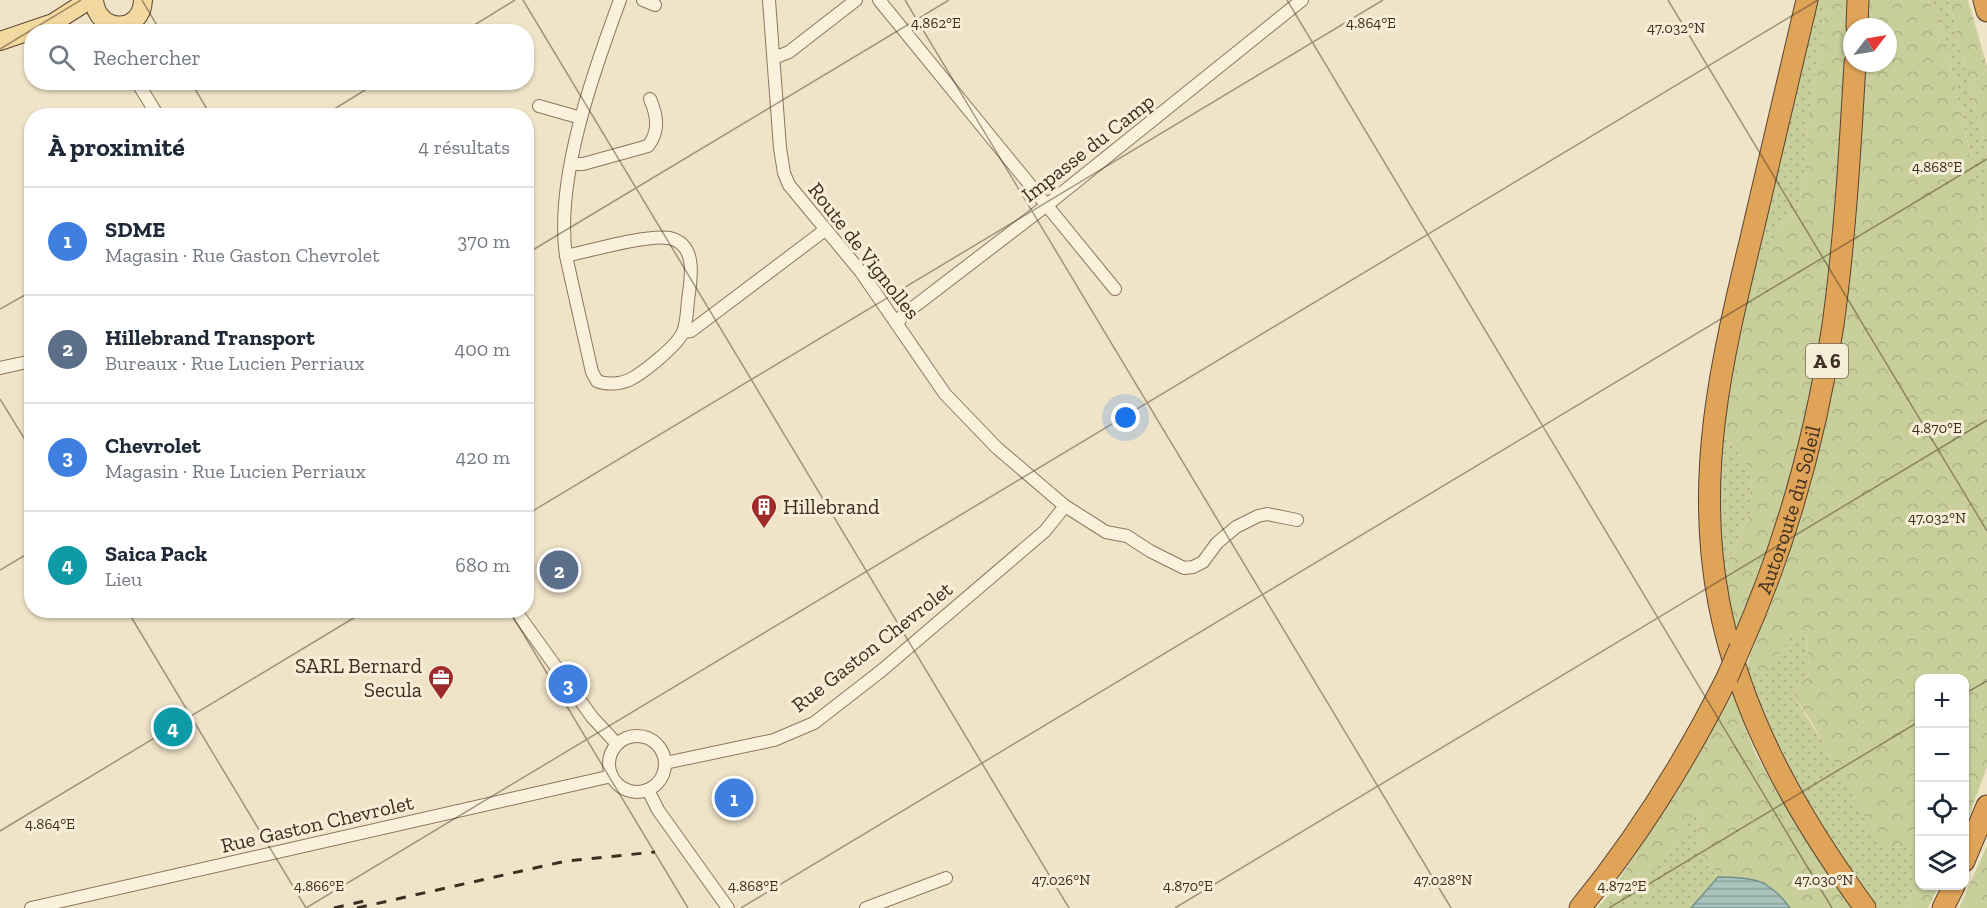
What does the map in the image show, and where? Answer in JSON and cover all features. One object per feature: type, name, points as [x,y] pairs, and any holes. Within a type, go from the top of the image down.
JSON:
[{"type":"highway","points":[[1807,0],[1721,374],[1711,450],[1710,527],[1723,622],[1738,676],[1755,723],[1775,766],[1803,816],[1865,908]]},
{"type":"highway","points":[[1857,18],[1858,0]]},
{"type":"highway","points":[[1984,0],[1987,11]]},
{"type":"highway","name":"Autoroute du Soleil","points":[[1580,908],[1653,808],[1692,743],[1740,648],[1786,529],[1819,401],[1831,336],[1841,262],[1854,72]]},
{"type":"highway","points":[[1969,851],[1987,806]]},
{"type":"highway","points":[[1943,908],[1952,890]]},
{"type":"main road","points":[[50,24],[89,0]]},
{"type":"main road","points":[[94,0],[95,9],[107,24]]},
{"type":"main road","points":[[124,24],[141,11]]},
{"type":"main road","points":[[53,23],[72,24]]},
{"type":"main road","points":[[0,41],[24,33]]},
{"type":"street","points":[[566,256],[651,238],[669,238],[681,243],[689,256],[691,273],[683,332],[669,348],[635,377],[618,383],[597,381],[592,372],[566,256],[563,239],[564,201],[571,164],[581,118],[620,0]]},
{"type":"street","name":"Route de Vignolles","points":[[769,0],[780,148],[784,173],[789,185],[861,272],[934,380],[957,409],[1021,471],[1062,504],[1106,532],[1127,537],[1184,568],[1193,567],[1203,561],[1217,543],[1236,527],[1258,516],[1266,514],[1297,520]]},
{"type":"street","points":[[774,58],[795,48],[856,0]]},
{"type":"street","points":[[879,0],[1115,289]]},
{"type":"street","name":"Impasse du Camp","points":[[897,324],[902,316],[1047,205],[1302,0]]},
{"type":"street","points":[[142,90],[153,108]]},
{"type":"street","points":[[571,164],[583,164],[648,146],[656,135],[656,111],[650,99]]},
{"type":"street","points":[[539,106],[581,118]]},
{"type":"street","points":[[683,332],[691,331],[825,230]]},
{"type":"street","points":[[0,368],[24,363]]},
{"type":"street","name":"Rue Gaston Chevrolet","points":[[666,763],[774,740],[814,723],[881,671],[1045,531],[1062,504]]},
{"type":"street","points":[[521,618],[592,717],[617,744]]},
{"type":"street","points":[[633,735],[643,736],[659,745],[666,763],[661,779],[648,790],[640,792],[624,788],[612,776],[609,759],[617,744],[633,735]]},
{"type":"street","name":"Rue Gaston Chevrolet","points":[[31,908],[612,776]]},
{"type":"street","points":[[648,790],[658,810],[728,908]]},
{"type":"street","points":[[866,908],[945,878]]},
{"type":"green space","points":[[1815,0],[1827,0],[1809,113],[1804,175],[1798,207],[1779,229],[1740,314]]},
{"type":"green space","points":[[1827,0],[1848,0],[1847,18],[1843,18],[1844,72],[1831,250],[1818,359],[1793,472],[1768,558],[1733,634],[1722,575],[1751,511],[1750,469],[1720,430],[1740,314],[1769,246],[1779,229],[1798,207],[1804,175],[1809,113]]},
{"type":"green space","points":[[1869,0],[1928,0],[1942,27],[1976,179],[1987,251],[1987,767],[1969,816],[1969,674],[1915,674],[1915,849],[1889,847],[1876,838],[1811,721],[1793,695],[1809,673],[1807,634],[1793,634],[1764,675],[1748,662],[1798,524],[1818,454],[1864,72],[1897,72],[1897,18],[1868,18]]},
{"type":"green space","points":[[1928,0],[1949,0],[1987,156],[1987,251],[1976,179],[1942,27]]},
{"type":"green space","points":[[1949,0],[1968,0],[1987,66],[1987,156]]},
{"type":"green space","points":[[1720,430],[1750,469],[1751,511],[1722,575],[1716,533]]},
{"type":"green space","points":[[1793,633],[1807,634],[1809,673],[1793,695],[1889,847],[1915,848],[1915,886],[1905,908],[1874,908],[1787,773],[1746,678],[1748,662],[1764,674]]},
{"type":"green space","points":[[1733,693],[1755,753],[1795,823],[1851,908],[1790,908],[1775,892],[1758,882],[1718,877],[1698,851],[1697,808],[1677,843],[1633,895],[1625,902],[1609,895],[1685,778]]},
{"type":"green space","points":[[1697,806],[1698,851],[1718,877],[1691,908],[1597,908],[1609,895],[1625,902],[1677,843]]},
{"type":"green space","points":[[1987,845],[1987,908],[1959,908],[1969,890]]},
{"type":"green space","points":[[1915,886],[1915,890],[1937,890],[1928,908],[1905,908]]},
{"type":"water","points":[[1718,877],[1751,879],[1767,885],[1790,908],[1691,908]]},
{"type":"railway","points":[[357,908],[566,861],[655,852]]},
{"type":"railway","points":[[334,908],[364,901]]},
{"type":"place","name":"Hillebrand","points":[[764,530]]},
{"type":"place","name":"Hillebrand Transport","points":[[559,570]]},
{"type":"place","name":"Chevrolet","points":[[568,684]]},
{"type":"place","name":"SARL Bernard Secula","points":[[441,701]]},
{"type":"place","name":"Saica Pack","points":[[173,727]]},
{"type":"place","name":"SDME","points":[[734,798]]}]
